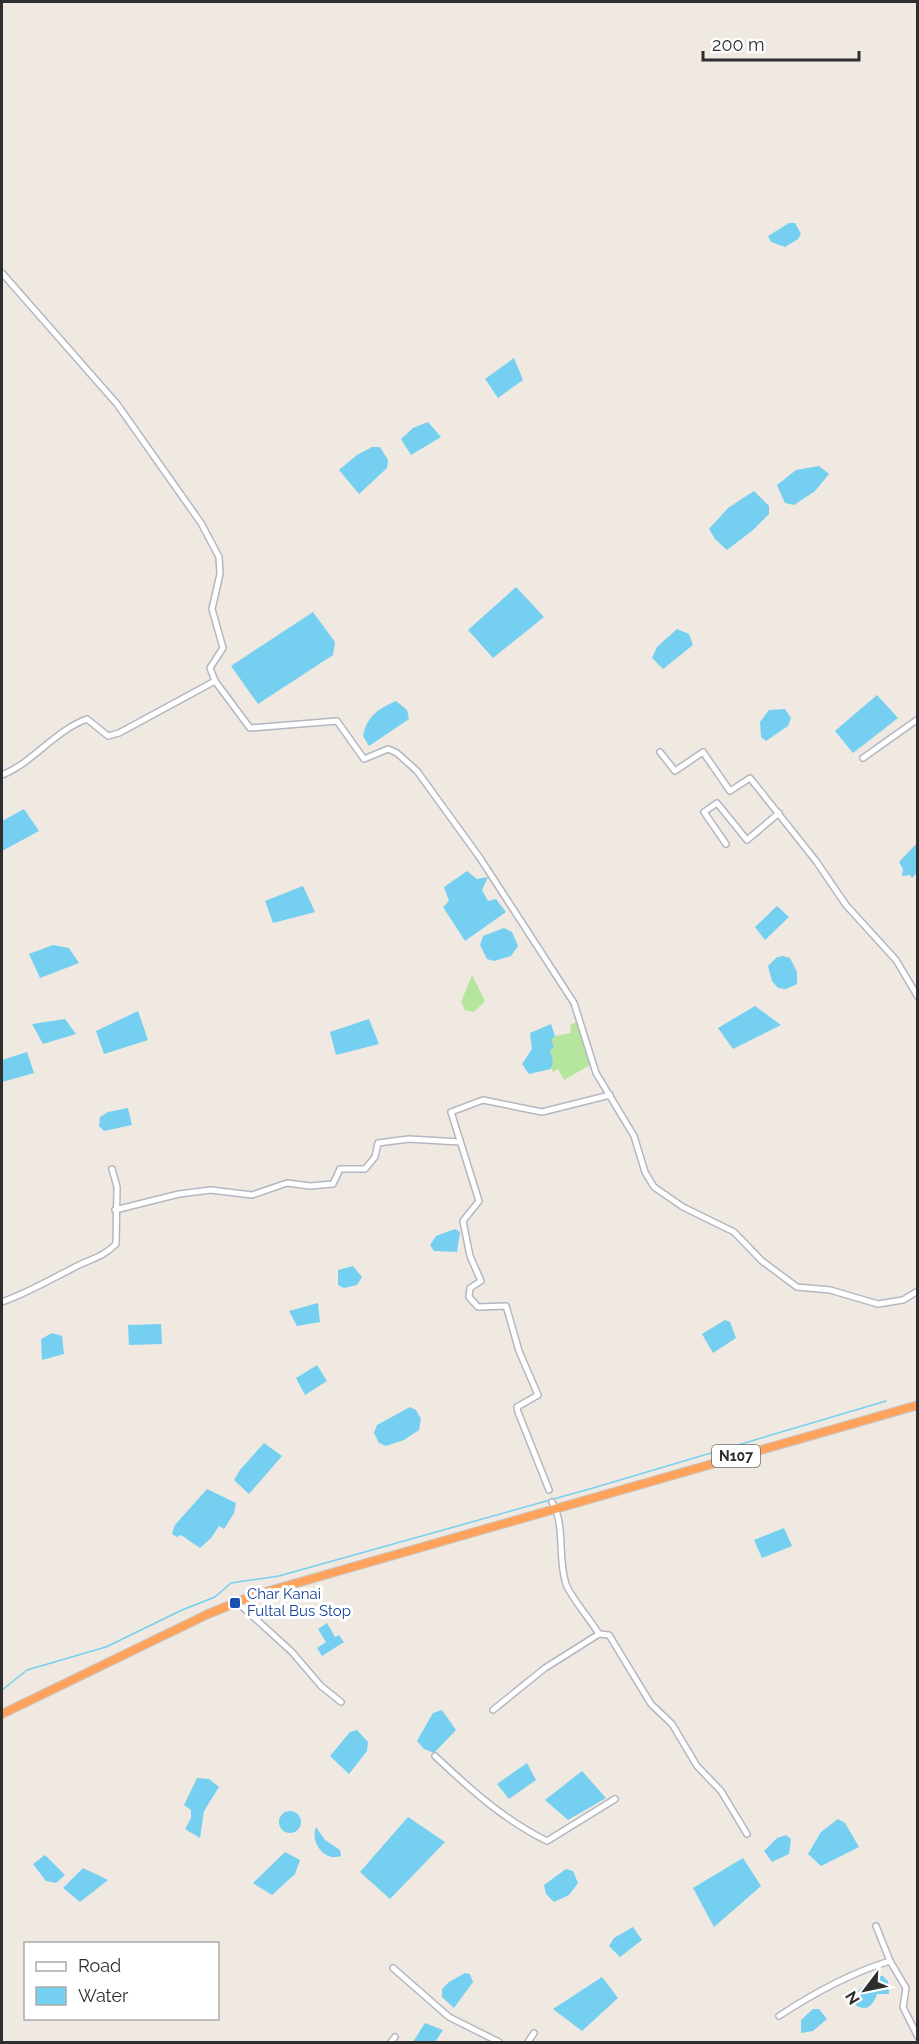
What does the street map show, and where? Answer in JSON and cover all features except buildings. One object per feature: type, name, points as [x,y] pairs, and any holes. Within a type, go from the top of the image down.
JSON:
[{"type":"highway","name":"N107","points":[[2,1714],[237,1602],[554,1506],[918,1405]]},
{"type":"street","points":[[2,273],[117,404],[201,523],[216,550],[220,574],[212,609],[223,648],[210,668],[215,681],[250,728],[336,721],[364,759],[388,749],[407,761],[480,858],[573,1003],[592,1065],[634,1136],[645,1173],[654,1187],[683,1207],[734,1232],[762,1262],[797,1287],[830,1290],[878,1304],[903,1300],[918,1292]]},
{"type":"street","points":[[2,775],[35,754],[68,726],[87,719],[108,736],[119,733],[215,681]]},
{"type":"street","points":[[863,758],[918,719]]},
{"type":"street","points":[[660,752],[675,771],[703,752],[730,791],[750,778],[779,813],[846,905],[896,960],[918,997]]},
{"type":"street","points":[[726,844],[704,812],[717,803],[747,840],[779,813]]},
{"type":"street","points":[[549,1490],[518,1412],[517,1407],[538,1395],[519,1351],[507,1308],[501,1305],[478,1307],[469,1297],[470,1288],[481,1281],[470,1256],[462,1221],[479,1201],[451,1112],[483,1100],[542,1112],[610,1095]]},
{"type":"street","points":[[115,1210],[179,1194],[212,1190],[252,1195],[287,1182],[310,1186],[333,1184],[340,1169],[365,1169],[375,1157],[378,1143],[409,1139],[460,1142]]},
{"type":"street","points":[[2,1302],[40,1287],[80,1264],[105,1255],[116,1244],[117,1187],[112,1169]]},
{"type":"street","points":[[554,1506],[567,1588],[584,1608],[599,1634]]},
{"type":"street","points":[[237,1602],[291,1652],[321,1686],[341,1702]]},
{"type":"street","points":[[493,1710],[545,1668],[599,1634],[609,1635],[651,1704],[672,1724],[697,1766],[721,1791],[747,1834]]},
{"type":"street","points":[[435,1756],[476,1795],[522,1829],[547,1841],[615,1799]]},
{"type":"street","points":[[876,1926],[890,1961],[906,1988],[903,2007],[918,2037]]},
{"type":"street","points":[[779,2016],[813,1994],[862,1969],[890,1961]]},
{"type":"street","points":[[393,1968],[449,2017],[499,2043]]},
{"type":"street","points":[[528,2043],[534,2033]]},
{"type":"green space","points":[[472,975],[485,1001],[474,1012],[465,1010],[461,1002]]},
{"type":"green space","points":[[579,1021],[590,1065],[564,1080],[558,1069],[553,1072],[552,1070],[550,1051],[554,1046],[550,1040],[555,1036],[571,1033],[570,1025]]},
{"type":"water","points":[[789,223],[795,223],[801,234],[798,239],[785,247],[771,242],[768,236]]},
{"type":"water","points":[[514,358],[523,380],[498,398],[485,379]]},
{"type":"water","points":[[428,422],[441,437],[411,455],[401,439],[413,428]]},
{"type":"water","points":[[372,447],[380,447],[388,460],[387,468],[359,494],[339,470],[357,455]]},
{"type":"water","points":[[819,466],[829,474],[815,491],[794,505],[785,503],[777,485],[796,470]]},
{"type":"water","points":[[754,491],[769,506],[769,514],[727,550],[715,539],[709,529],[728,508]]},
{"type":"water","points":[[516,587],[544,617],[493,658],[468,630]]},
{"type":"water","points":[[313,612],[335,642],[333,655],[258,704],[231,666]]},
{"type":"water","points":[[677,629],[689,634],[693,645],[663,669],[652,658],[657,647]]},
{"type":"water","points":[[877,695],[898,718],[853,753],[835,731]]},
{"type":"water","points":[[396,701],[407,710],[409,719],[369,746],[363,736],[370,718]]},
{"type":"water","points":[[785,709],[791,718],[788,726],[766,741],[761,737],[760,722],[769,710]]},
{"type":"water","points":[[24,809],[39,831],[2,851],[2,821]]},
{"type":"water","points":[[917,843],[917,873],[912,878],[910,875],[902,876],[903,869],[899,862]]},
{"type":"water","points":[[467,871],[477,879],[488,877],[482,890],[488,901],[496,899],[506,912],[465,941],[443,907],[449,901],[444,887]]},
{"type":"water","points":[[303,886],[315,912],[273,923],[265,901]]},
{"type":"water","points":[[777,906],[789,917],[765,940],[755,927]]},
{"type":"water","points":[[504,928],[512,932],[518,946],[511,956],[494,961],[487,959],[480,945],[483,936]]},
{"type":"water","points":[[53,945],[69,948],[79,963],[40,978],[29,954]]},
{"type":"water","points":[[777,957],[790,958],[797,972],[797,984],[786,989],[778,988],[772,981],[768,966]]},
{"type":"water","points":[[755,1006],[781,1025],[733,1049],[718,1028]]},
{"type":"water","points":[[138,1011],[148,1040],[104,1054],[96,1031]]},
{"type":"water","points":[[65,1019],[76,1034],[43,1044],[32,1024]]},
{"type":"water","points":[[369,1019],[379,1044],[336,1055],[330,1032]]},
{"type":"water","points":[[551,1024],[555,1036],[551,1040],[554,1047],[550,1051],[553,1061],[551,1069],[529,1074],[522,1064],[532,1049],[530,1033]]},
{"type":"water","points":[[27,1052],[34,1073],[2,1082],[2,1060]]},
{"type":"water","points":[[128,1108],[132,1125],[104,1131],[99,1126],[100,1117],[108,1112]]},
{"type":"water","points":[[455,1229],[460,1232],[457,1252],[434,1251],[430,1245],[436,1236]]},
{"type":"water","points":[[353,1266],[362,1277],[357,1285],[344,1288],[338,1285],[338,1270]]},
{"type":"water","points":[[318,1303],[320,1322],[297,1326],[289,1311]]},
{"type":"water","points":[[725,1320],[730,1322],[736,1338],[713,1353],[702,1334]]},
{"type":"water","points":[[161,1324],[162,1344],[129,1345],[128,1325]]},
{"type":"water","points":[[52,1333],[62,1336],[64,1354],[42,1360],[41,1339]]},
{"type":"water","points":[[317,1365],[327,1381],[305,1395],[296,1378]]},
{"type":"water","points":[[410,1407],[416,1410],[421,1419],[419,1430],[404,1440],[386,1446],[379,1443],[374,1433],[377,1425]]},
{"type":"water","points":[[264,1443],[282,1456],[249,1494],[234,1480]]},
{"type":"water","points":[[207,1489],[236,1503],[234,1513],[224,1529],[219,1526],[200,1548],[181,1535],[177,1537],[172,1534],[175,1525]]},
{"type":"water","points":[[784,1528],[792,1546],[762,1558],[754,1540]]},
{"type":"water","points":[[327,1623],[335,1637],[339,1635],[344,1642],[322,1656],[317,1648],[326,1642],[318,1629]]},
{"type":"water","points":[[442,1710],[456,1730],[434,1753],[424,1749],[417,1741],[433,1713]]},
{"type":"water","points":[[357,1730],[368,1742],[367,1751],[349,1774],[330,1756],[350,1732]]},
{"type":"water","points":[[527,1763],[536,1780],[509,1799],[497,1784]]},
{"type":"water","points":[[582,1771],[606,1798],[568,1820],[545,1800]]},
{"type":"water","points":[[197,1778],[209,1779],[219,1787],[204,1811],[200,1838],[185,1829],[191,1818],[191,1810],[184,1805]]},
{"type":"water","points":[[286,1811],[294,1811],[301,1818],[301,1826],[294,1833],[286,1833],[279,1826],[279,1818]]},
{"type":"water","points":[[408,1817],[445,1842],[390,1899],[360,1872]]},
{"type":"water","points":[[838,1819],[845,1823],[859,1847],[821,1866],[808,1854],[821,1832]]},
{"type":"water","points":[[316,1827],[325,1840],[340,1850],[341,1856],[329,1856],[320,1849],[315,1839]]},
{"type":"water","points":[[786,1835],[791,1839],[789,1854],[772,1862],[764,1851],[777,1838]]},
{"type":"water","points":[[285,1852],[300,1860],[295,1874],[272,1895],[253,1883]]},
{"type":"water","points":[[45,1855],[65,1875],[56,1883],[46,1881],[33,1864]]},
{"type":"water","points":[[743,1858],[761,1886],[714,1927],[693,1888]]},
{"type":"water","points":[[83,1868],[108,1880],[80,1902],[63,1888]]},
{"type":"water","points":[[566,1869],[573,1871],[578,1883],[569,1895],[554,1902],[546,1894],[544,1885]]},
{"type":"water","points":[[633,1927],[642,1940],[620,1957],[609,1946],[614,1938]]},
{"type":"water","points":[[465,1973],[470,1974],[473,1982],[454,2008],[442,1997],[442,1989]]},
{"type":"water","points":[[874,1975],[883,1976],[888,1981],[889,1994],[877,1994],[868,2007],[858,2007],[854,2004],[855,1994]]},
{"type":"water","points":[[602,1977],[618,1998],[582,2031],[553,2009]]},
{"type":"water","points":[[813,2009],[819,2009],[827,2019],[813,2031],[801,2033],[801,2020]]},
{"type":"water","points":[[425,2023],[443,2030],[435,2042],[413,2042]]},
{"type":"waterway","points":[[2,1690],[27,1670],[106,1647],[182,1610],[215,1597],[231,1583],[279,1576],[593,1488],[886,1401]]},
{"type":"place","name":"Char Kanai Fultal Bus Stop","points":[[235,1603]]}]
